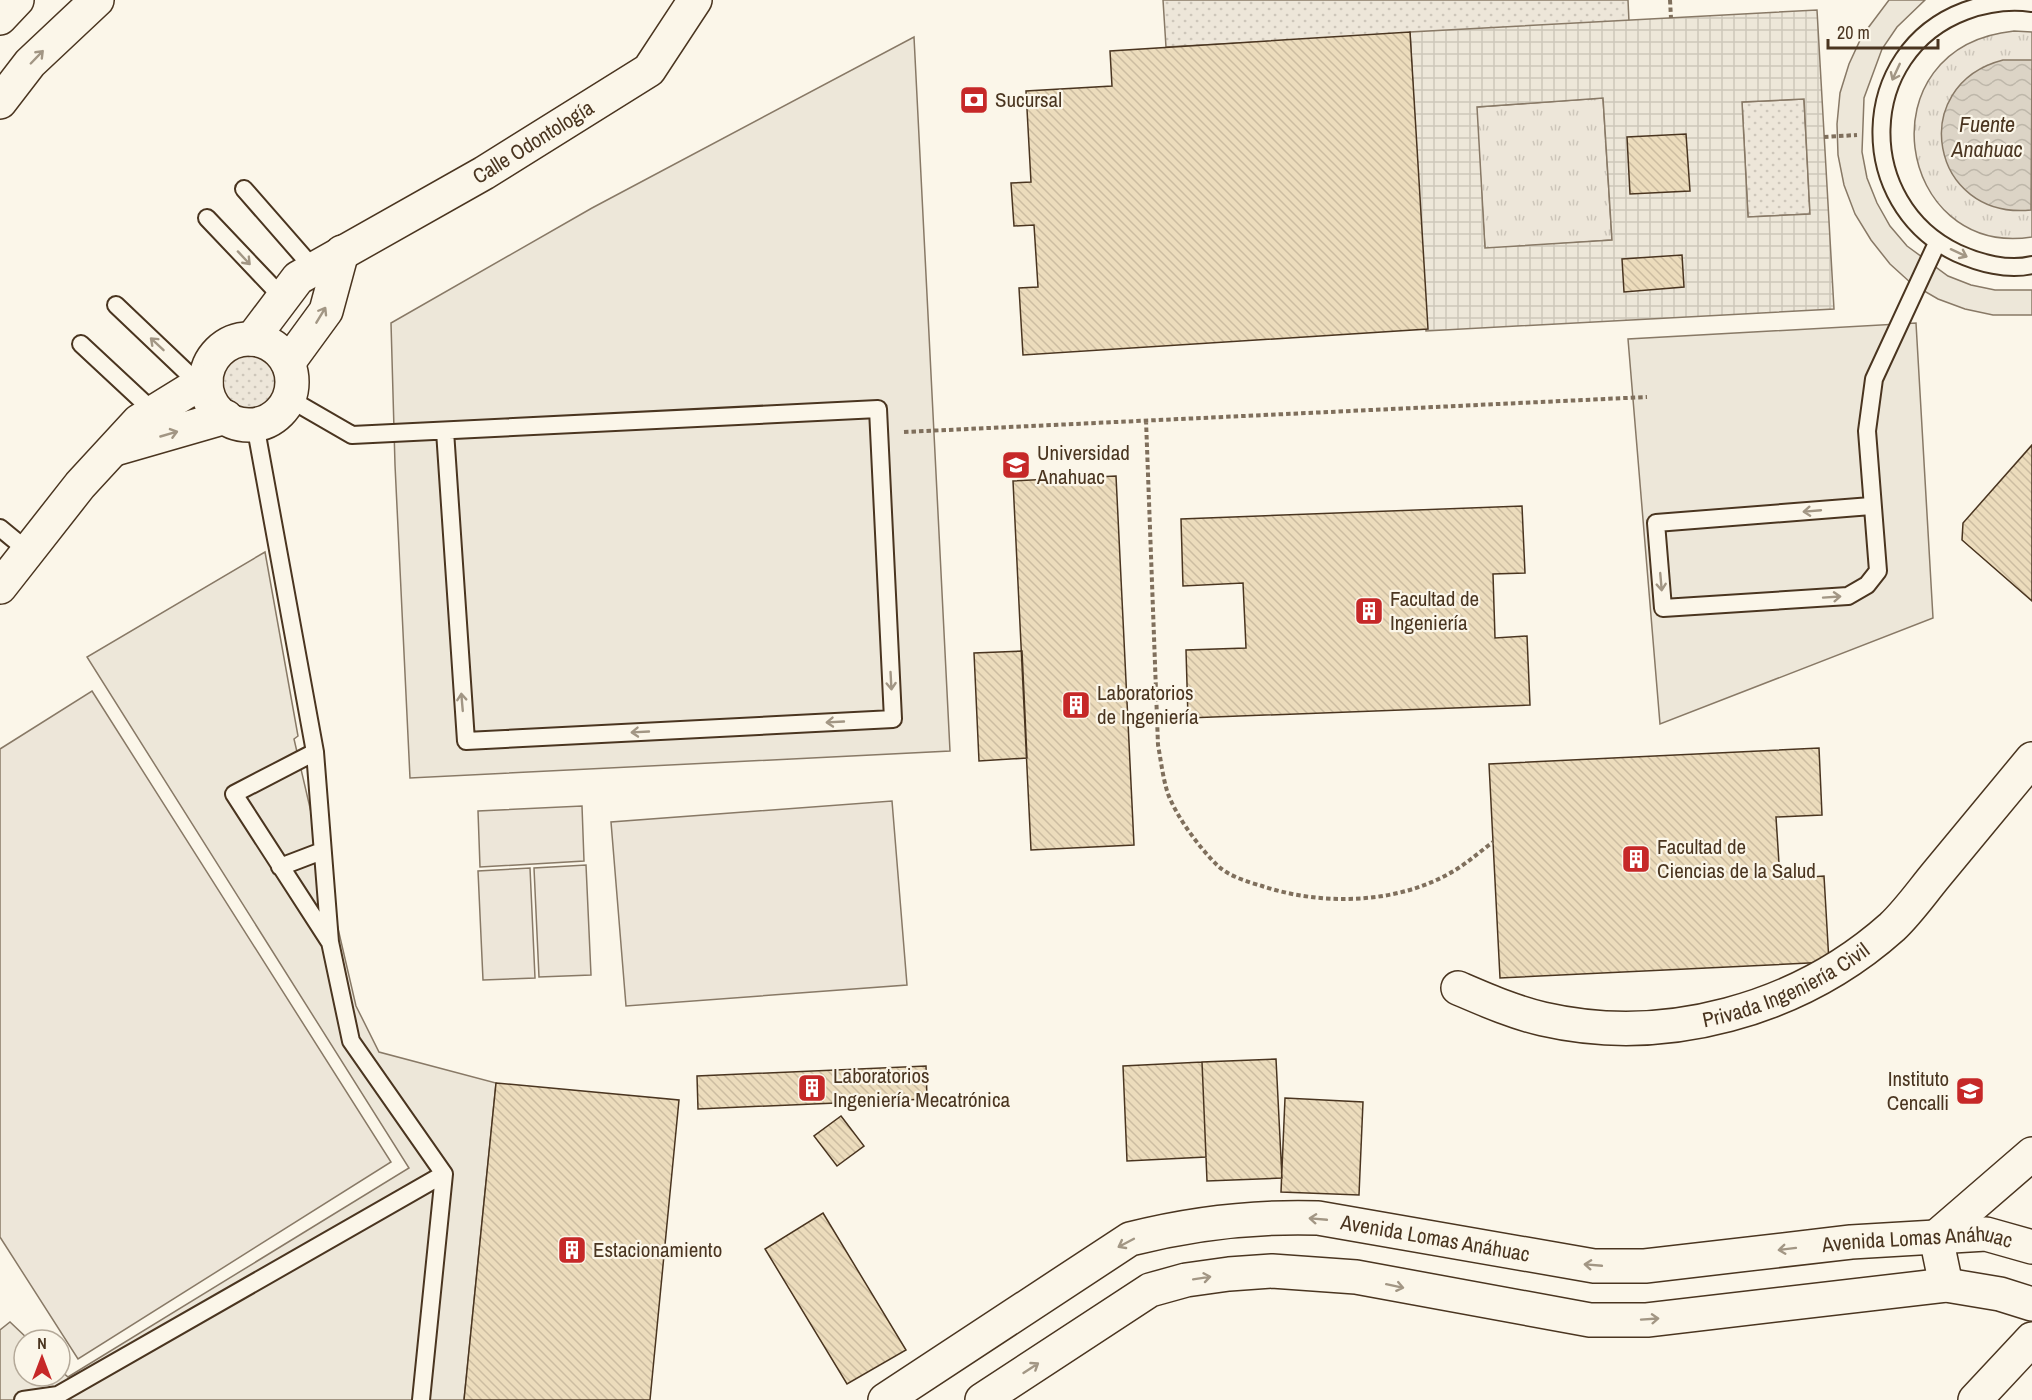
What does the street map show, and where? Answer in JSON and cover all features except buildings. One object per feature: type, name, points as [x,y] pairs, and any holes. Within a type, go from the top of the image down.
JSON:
[{"type":"main road","points":[[0,18],[17,0]]},
{"type":"main road","points":[[0,102],[30,63],[97,0]]},
{"type":"main road","name":"Calle Odontología","points":[[252,339],[298,278],[484,173],[649,70],[695,0]]},
{"type":"main road","points":[[288,363],[326,311],[342,252]]},
{"type":"main road","points":[[0,587],[80,485],[139,422],[202,383],[214,356],[224,346],[238,340],[252,339],[273,346],[288,363],[292,377],[288,398],[276,415],[113,450]]},
{"type":"main road","points":[[202,383],[212,404],[240,421]]},
{"type":"main road","name":"Privada Ingeniería Civil","points":[[1458,988],[1500,1006],[1533,1016],[1590,1026],[1636,1028],[1682,1024],[1728,1015],[1773,1001],[1816,980],[1856,956],[1894,926],[2032,759]]},
{"type":"main road","points":[[1946,1285],[1936,1237],[2032,1154]]},
{"type":"main road","name":"Avenida Lomas Anáhuac","points":[[885,1400],[1130,1239],[1176,1227],[1223,1220],[1271,1216],[1318,1218],[1594,1266],[1645,1266],[1851,1242],[1986,1234],[2032,1247]]},
{"type":"main road","name":"Avenida Lomas Anáhuac","points":[[982,1400],[1150,1290],[1186,1280],[1229,1274],[1272,1271],[1356,1277],[1590,1320],[1647,1320],[1946,1285],[2000,1294],[2032,1304]]},
{"type":"main road","points":[[1975,1400],[2032,1339]]},
{"type":"lane","points":[[2032,3],[2023,0],[1985,3],[1951,16],[1922,37],[1899,64],[1885,98],[1880,133],[1887,175],[1906,213],[1937,243],[1978,262],[2023,267],[2032,265]]},
{"type":"lane","points":[[244,189],[314,268]]},
{"type":"lane","points":[[207,218],[282,297]]},
{"type":"lane","points":[[1871,506],[1656,523],[1663,608],[1848,596],[1867,585],[1878,572],[1871,506],[1867,431],[1874,379],[1937,243]]},
{"type":"lane","points":[[116,305],[202,383]]},
{"type":"lane","points":[[81,344],[154,412]]},
{"type":"lane","points":[[288,398],[352,435],[445,430],[878,410],[893,719],[466,741],[445,430]]},
{"type":"lane","points":[[240,421],[315,752],[330,942],[351,1041],[444,1174],[421,1400]]},
{"type":"lane","points":[[0,528],[28,551]]},
{"type":"lane","points":[[315,752],[234,794],[330,942]]},
{"type":"lane","points":[[280,867],[322,851]]},
{"type":"lane","points":[[23,1400],[58,1395],[444,1174]]},
{"type":"path","points":[[1670,0],[1671,18]]},
{"type":"path","points":[[879,433],[1647,397]]},
{"type":"path","points":[[1146,420],[1158,745],[1168,794],[1192,835],[1219,867],[1228,872],[1277,891],[1308,898],[1370,898],[1401,892],[1431,882],[1459,868],[1493,842]]},
{"type":"green space","points":[[1163,0],[1628,0],[1629,22],[1166,47]]},
{"type":"green space","points":[[2014,31],[2032,32],[2032,237],[1986,235],[1950,216],[1926,185],[1915,148],[1917,109],[1934,73],[1966,45]]},
{"type":"green space","points":[[1603,98],[1612,240],[1485,249],[1476,107]]},
{"type":"green space","points":[[1804,99],[1810,214],[1748,217],[1742,102]]},
{"type":"green space","points":[[248,353],[259,355],[272,366],[277,382],[275,393],[264,406],[248,411],[237,409],[224,398],[219,382],[221,371],[232,358]]},
{"type":"green space","points":[[92,691],[391,1162],[78,1359],[72,1350],[72,1328],[58,1328],[0,1237],[0,749]]},
{"type":"green space","points":[[892,801],[907,985],[626,1006],[611,822]]},
{"type":"green space","points":[[582,806],[584,861],[480,867],[478,811]]},
{"type":"green space","points":[[586,865],[591,975],[539,977],[534,868]]},
{"type":"green space","points":[[530,868],[535,978],[483,980],[478,871]]},
{"type":"shaded area","points":[[1889,0],[1925,0],[1897,27],[1882,49],[1864,98],[1862,152],[1867,178],[1877,203],[1890,226],[1907,246],[1948,276],[1971,285],[1995,290],[2032,290],[2032,315],[1993,315],[1965,309],[1938,299],[1912,284],[1890,264],[1871,240],[1855,214],[1844,185],[1838,155],[1837,124],[1840,93],[1849,64],[1862,36]]},
{"type":"shaded area","points":[[1817,10],[1834,309],[1426,331],[1410,32]],"holes":[[[1603,98],[1612,240],[1485,248],[1477,107]],[[1804,99],[1810,214],[1748,217],[1742,102]]]},
{"type":"shaded area","points":[[914,37],[950,751],[410,778],[395,465],[391,323],[592,208]]},
{"type":"shaded area","points":[[1916,323],[1933,618],[1660,724],[1628,339]]},
{"type":"shaded area","points":[[265,552],[298,736],[294,739],[356,1006],[379,1052],[496,1083],[464,1400],[0,1400],[0,1330],[10,1322],[16,1328],[12,1328],[12,1388],[72,1388],[72,1375],[409,1168],[87,657]]},
{"type":"water","name":"Fuente Anahuac","points":[[2003,60],[2032,60],[2031,210],[1997,207],[1970,194],[1952,174],[1943,148],[1943,121],[1952,95],[1972,74]]},
{"type":"place","name":"Sucursal","points":[[974,100]]},
{"type":"place","name":"Universidad Anahuac","points":[[1016,465]]},
{"type":"place","name":"Facultad de Ingeniería","points":[[1369,611]]},
{"type":"place","name":"Laboratorios de Ingeniería","points":[[1076,705]]},
{"type":"place","name":"Facultad de Ciencias de la Salud","points":[[1636,859]]},
{"type":"place","name":"Laboratorios Ingeniería Mecatrónica","points":[[812,1088]]},
{"type":"place","name":"Instituto Cencalli","points":[[1970,1091]]},
{"type":"place","name":"Estacionamiento","points":[[572,1250]]}]
